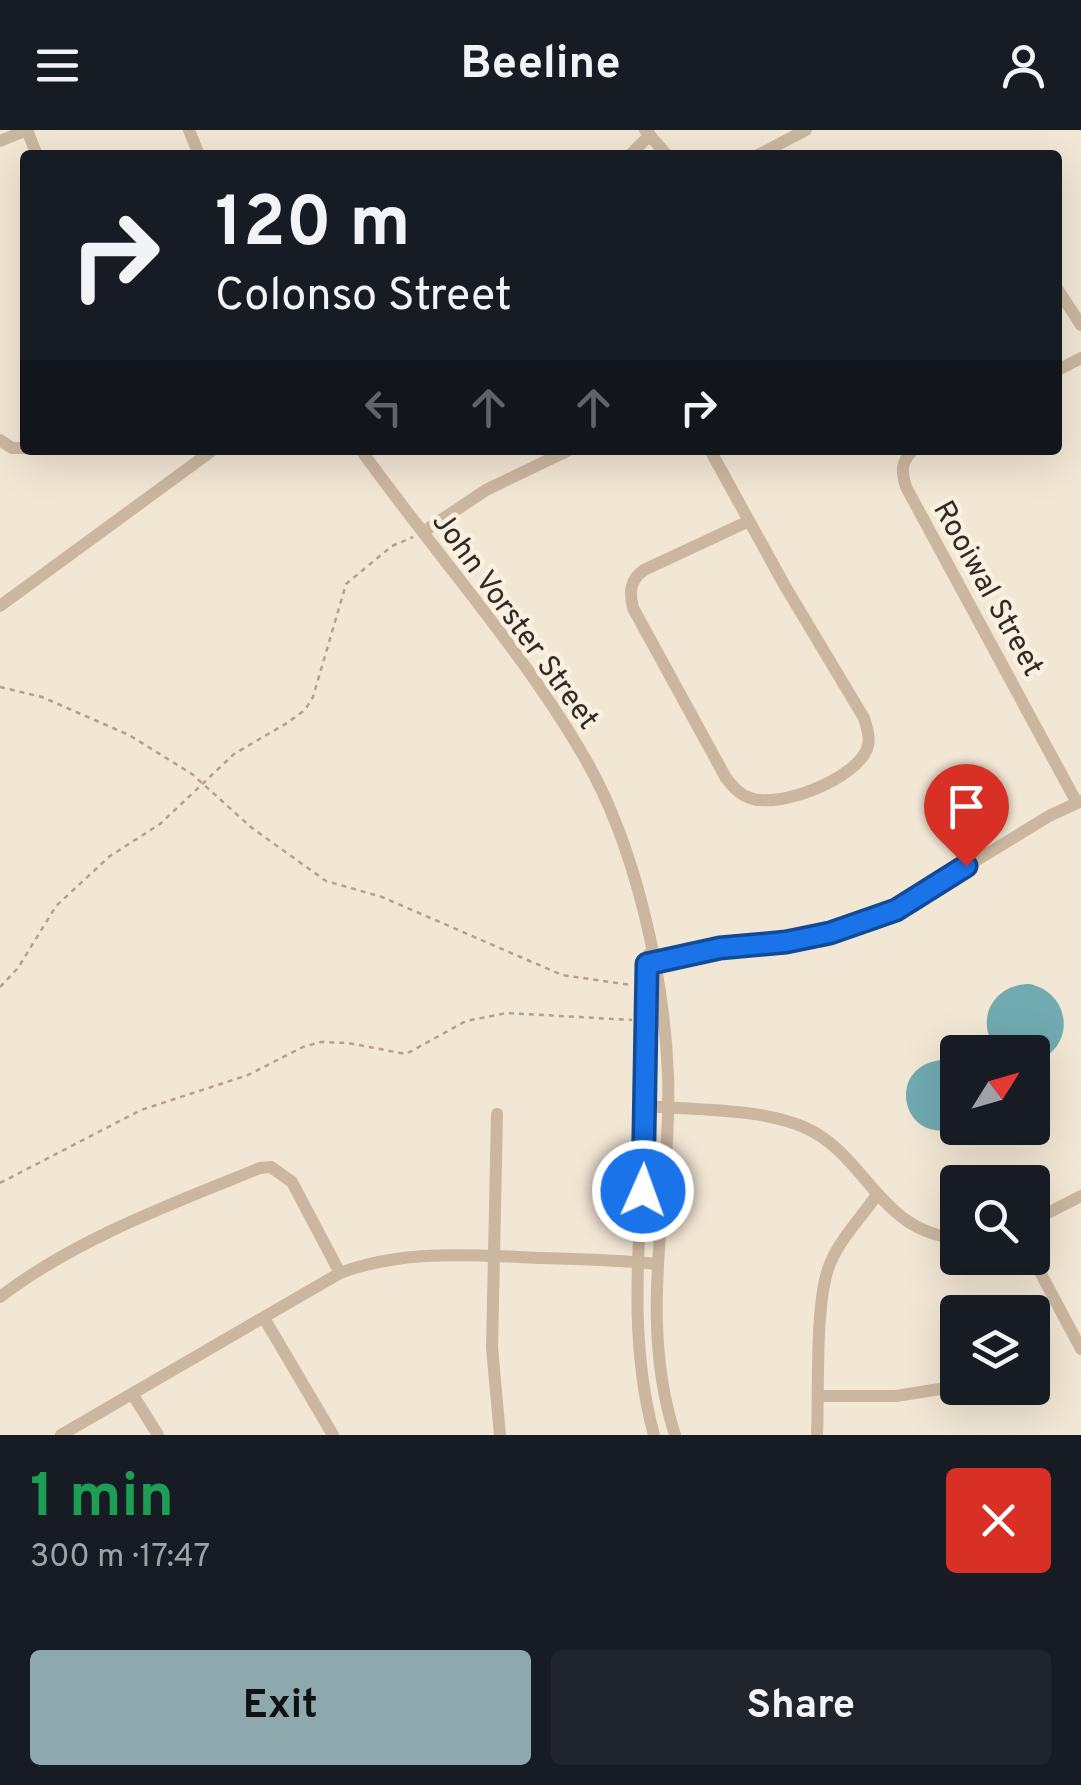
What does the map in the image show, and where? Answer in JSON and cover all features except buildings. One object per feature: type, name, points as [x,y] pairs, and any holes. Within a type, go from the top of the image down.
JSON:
[{"type":"street","points":[[0,141],[28,130]]},
{"type":"street","points":[[768,150],[806,130]]},
{"type":"street","points":[[1062,296],[1081,326]]},
{"type":"street","points":[[0,606],[206,455]]},
{"type":"street","name":"John Vorster Street","points":[[364,455],[545,695],[585,758],[620,838],[639,896],[651,963],[645,987],[646,1106],[637,1262],[640,1370],[654,1435]]},
{"type":"street","points":[[423,532],[486,490],[559,455]]},
{"type":"street","points":[[713,455],[864,718],[868,733],[866,750],[859,761],[810,791],[777,800],[750,798],[726,778],[630,596],[631,584],[644,570],[749,521]]},
{"type":"street","name":"Rooiwal Street","points":[[908,455],[902,472],[906,486],[1079,802]]},
{"type":"street","points":[[675,1435],[657,1360],[658,1264],[668,1108],[663,1004],[651,963],[720,948],[830,933],[896,910],[1049,816],[1079,802]]},
{"type":"street","points":[[646,1106],[763,1116],[804,1126],[834,1144],[876,1196],[908,1221],[940,1236]]},
{"type":"street","points":[[497,1114],[492,1348],[500,1435]]},
{"type":"street","points":[[0,1297],[52,1262],[101,1236],[271,1167],[292,1182],[340,1273]]},
{"type":"street","points":[[818,1435],[823,1291],[828,1268],[876,1196]]},
{"type":"street","points":[[1050,1212],[1081,1196]]},
{"type":"street","points":[[61,1435],[340,1273],[370,1262],[496,1256],[658,1264]]},
{"type":"street","points":[[1041,1275],[1081,1350]]},
{"type":"street","points":[[264,1318],[333,1435]]},
{"type":"street","points":[[818,1396],[915,1394],[940,1389]]},
{"type":"street","points":[[133,1395],[158,1435]]},
{"type":"path","points":[[0,987],[18,968],[56,906],[110,856],[160,824],[234,754],[304,710],[313,697],[346,584],[392,546],[423,532]]},
{"type":"path","points":[[0,687],[42,697],[129,734],[202,784],[252,828],[326,881],[382,897],[562,976],[645,987]]},
{"type":"path","points":[[0,1184],[141,1110],[248,1076],[303,1047],[321,1042],[406,1054],[466,1021],[507,1013],[644,1020]]},
{"type":"water","points":[[1030,984],[1044,990],[1061,1010],[1062,1035],[1050,1053],[1050,1035],[989,1035],[990,1008],[996,998],[1016,986]]},
{"type":"water","points":[[940,1060],[940,1130],[924,1126],[913,1117],[907,1104],[911,1076],[923,1066]]},
{"type":"route","points":[[643,1191],[647,964],[720,948],[830,933],[896,910],[966,866]]}]
